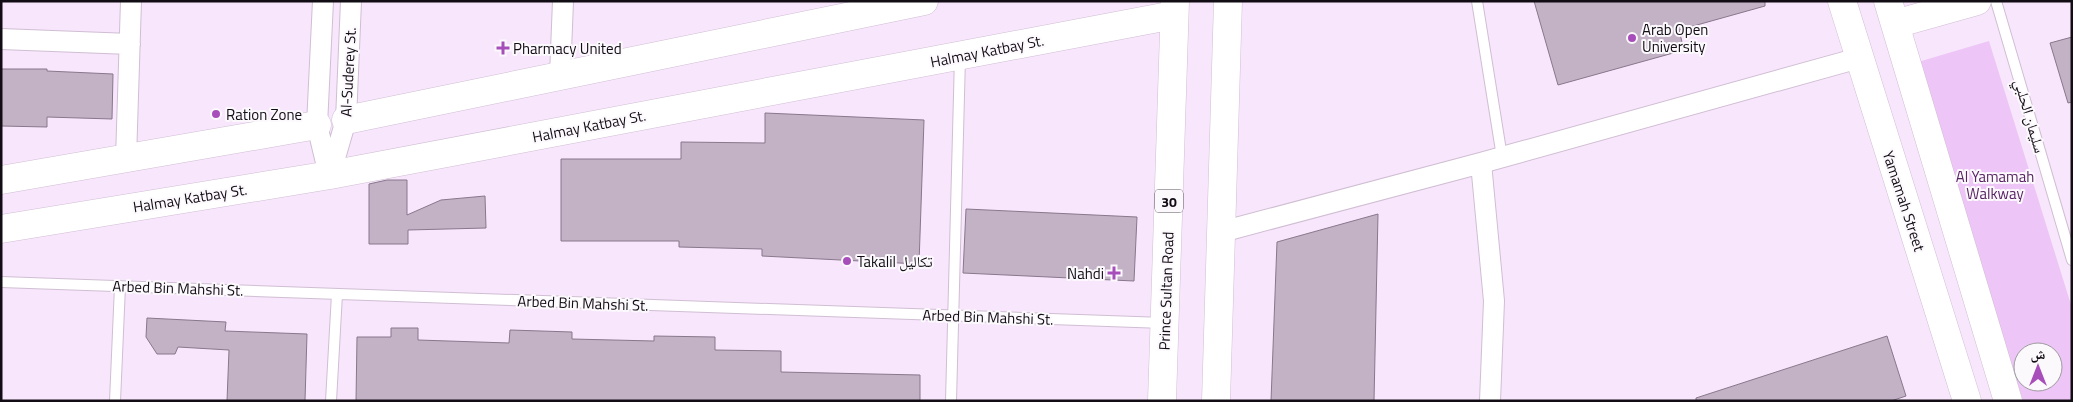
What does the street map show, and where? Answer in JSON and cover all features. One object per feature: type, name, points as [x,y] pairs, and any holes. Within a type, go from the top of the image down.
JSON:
[{"type":"street","points":[[126,159],[131,1]]},
{"type":"street","name":"Al-Suderey St.","points":[[323,1],[317,125],[330,175]]},
{"type":"street","name":"Al-Suderey St.","points":[[330,175],[346,120],[352,1]]},
{"type":"street","points":[[560,76],[563,1]]},
{"type":"street","points":[[1,180],[346,120],[924,1]]},
{"type":"street","points":[[1216,401],[1228,1]]},
{"type":"street","name":"Yamamah Street","points":[[1842,1],[1967,401]]},
{"type":"street","points":[[1977,1],[1892,13],[2008,401]]},
{"type":"street","name":"Halmay Katbay St.","points":[[1,229],[330,175],[960,56],[1175,8]]},
{"type":"street","name":"Prince Sultan Road","points":[[1162,401],[1175,8]]},
{"type":"street","points":[[1,39],[130,44]]},
{"type":"street","points":[[1221,232],[1481,163],[1859,58]]},
{"type":"street","points":[[1481,163],[1494,302],[1490,401]]},
{"type":"street","points":[[1903,197],[1923,198],[1944,186]]},
{"type":"street","points":[[1921,254],[1941,245],[1960,244]]},
{"type":"lane","points":[[1476,1],[1502,157]]},
{"type":"lane","name":"سليمان الحلبي","points":[[1996,1],[2072,260]]},
{"type":"lane","points":[[951,401],[955,316],[960,56]]},
{"type":"lane","name":"Arbed Bin Mahshi St.","points":[[1,282],[1165,323]]},
{"type":"lane","points":[[115,401],[120,286]]},
{"type":"lane","points":[[331,401],[337,294]]},
{"type":"green space","name":"Al Yamamah Walkway","points":[[1989,41],[2072,308],[2072,401],[2023,401],[2020,392],[2063,392],[2063,342],[2013,342],[2013,369],[1918,62]]},
{"type":"building","name":"Arab Open University","points":[[1534,1],[1765,1],[1765,6],[1679,30],[1684,50],[1558,85]]},
{"type":"building","points":[[2072,37],[2072,102],[2068,103],[2050,43]]},
{"type":"building","points":[[1,69],[47,69],[47,71],[113,74],[112,119],[47,117],[47,127],[1,126]]},
{"type":"building","points":[[765,113],[924,120],[919,264],[762,256],[762,249],[679,247],[679,241],[561,241],[561,159],[681,159],[681,142],[765,143]]},
{"type":"building","points":[[387,180],[407,180],[407,215],[441,200],[485,196],[486,228],[408,230],[408,244],[369,244],[369,184]]},
{"type":"building","points":[[966,209],[1137,217],[1134,281],[963,273]]},
{"type":"building","points":[[1378,214],[1374,401],[1271,401],[1277,242]]},
{"type":"building","points":[[147,318],[226,322],[225,331],[307,334],[305,401],[227,401],[229,350],[178,347],[175,354],[157,354],[146,337]]},
{"type":"building","points":[[391,328],[418,328],[418,340],[509,343],[510,330],[572,332],[572,339],[654,341],[654,336],[715,337],[715,350],[781,351],[781,372],[920,375],[920,401],[356,401],[357,337],[391,337]]},
{"type":"building","points":[[1887,336],[1906,396],[1891,401],[1696,401],[1696,398]]},
{"type":"place","name":"Arab Open University","points":[[1632,38]]},
{"type":"place","name":"Pharmacy United","points":[[503,48]]},
{"type":"place","name":"Ration Zone","points":[[216,114]]},
{"type":"place","name":"Takalil تكاليل","points":[[847,261]]},
{"type":"place","name":"Nahdi","points":[[1114,273]]}]
